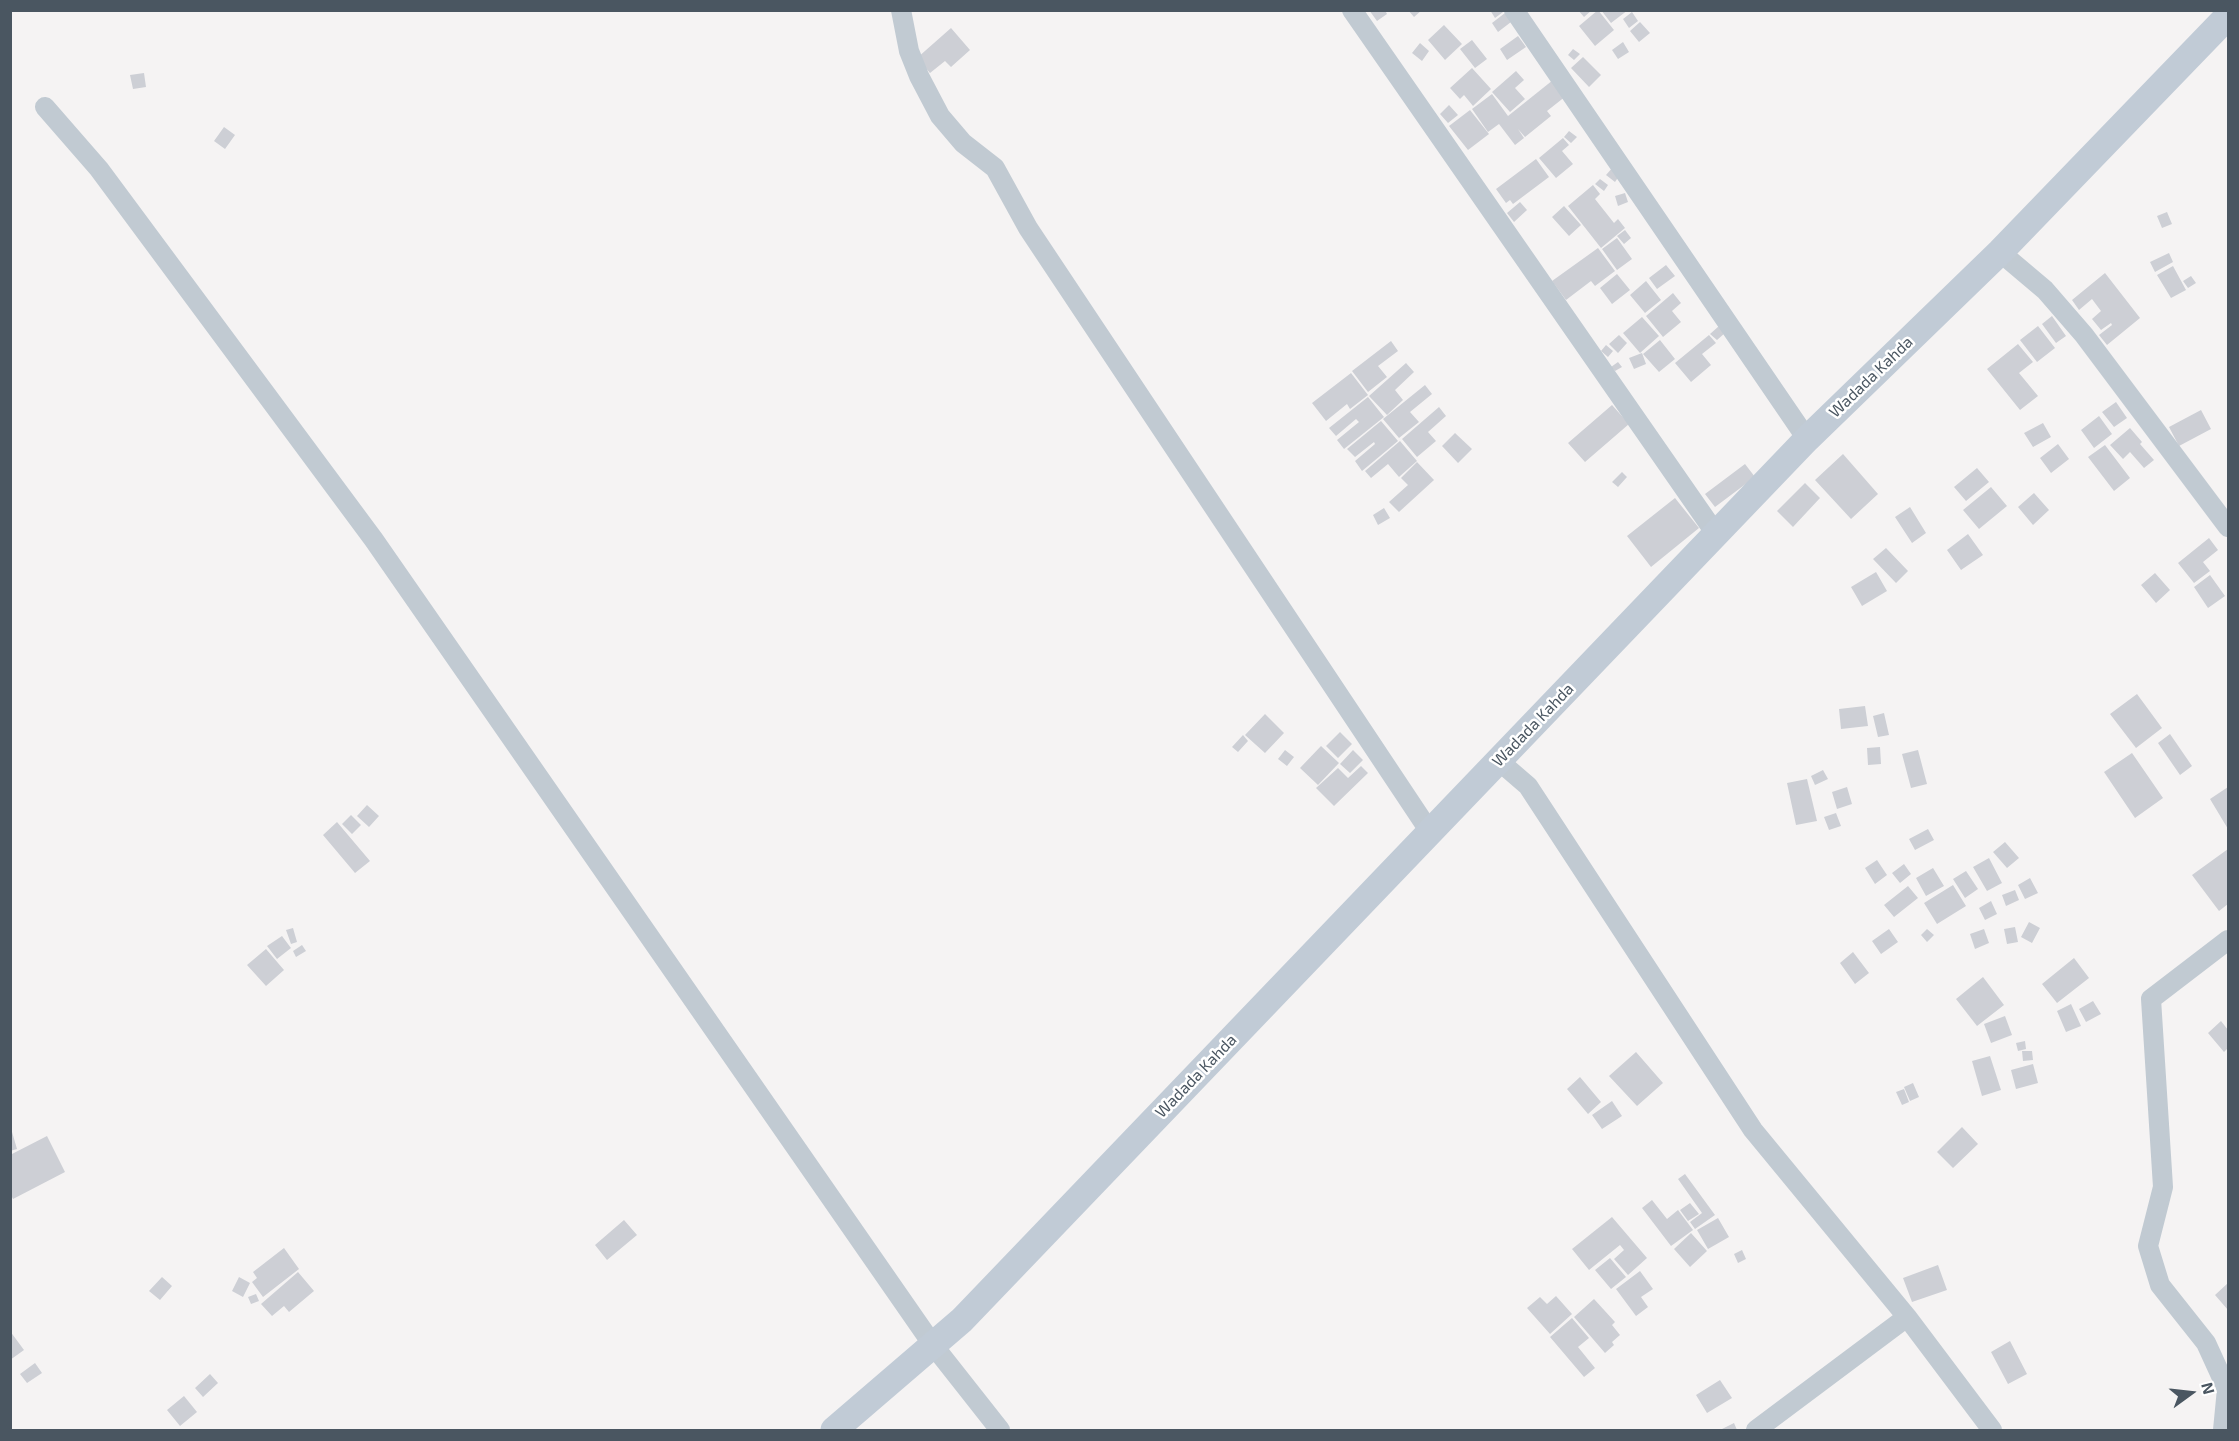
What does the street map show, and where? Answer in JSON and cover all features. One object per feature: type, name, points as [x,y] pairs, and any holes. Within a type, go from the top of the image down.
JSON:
[{"type":"main road","name":"Wadada Kahda","points":[[834,1431],[962,1320],[1807,439],[2000,252],[2229,16]]},
{"type":"street","points":[[902,10],[909,51],[918,76],[940,116],[963,143],[995,168],[1028,228],[1430,832]]},
{"type":"street","points":[[1353,10],[1716,534]]},
{"type":"street","points":[[1514,10],[1807,439]]},
{"type":"street","points":[[45,107],[99,169],[374,540],[933,1345],[1000,1431]]},
{"type":"street","points":[[2000,252],[2045,290],[2084,335],[2229,527]]},
{"type":"street","points":[[1498,761],[1528,786],[1753,1130],[1908,1317],[1992,1431]]},
{"type":"street","points":[[2223,1431],[2227,1389],[2224,1371],[2206,1343],[2160,1285],[2148,1246],[2163,1187],[2151,999],[2229,940]]},
{"type":"street","points":[[1756,1431],[1908,1317]]},
{"type":"building","points":[[1369,10],[1385,10],[1387,14],[1377,21]]},
{"type":"building","points":[[1408,10],[1422,10],[1414,17]]},
{"type":"building","points":[[1490,10],[1502,10],[1503,12],[1495,18]]},
{"type":"building","points":[[1578,10],[1592,10],[1584,17]]},
{"type":"building","points":[[1598,10],[1614,30],[1595,46],[1579,26]]},
{"type":"building","points":[[1601,10],[1628,10],[1611,23]]},
{"type":"building","points":[[1632,12],[1638,21],[1629,28],[1623,19]]},
{"type":"building","points":[[1505,13],[1511,22],[1498,32],[1492,23]]},
{"type":"building","points":[[1640,22],[1650,33],[1639,42],[1630,31]]},
{"type":"building","points":[[1444,25],[1462,44],[1445,60],[1428,40]]},
{"type":"building","points":[[951,28],[970,50],[951,67],[945,61],[930,73],[917,58]]},
{"type":"building","points":[[1518,36],[1526,47],[1507,60],[1500,49]]},
{"type":"building","points":[[1472,40],[1487,59],[1475,68],[1460,49]]},
{"type":"building","points":[[1623,42],[1629,52],[1618,59],[1612,50]]},
{"type":"building","points":[[1420,43],[1429,51],[1422,61],[1412,53]]},
{"type":"building","points":[[1573,49],[1580,54],[1574,60],[1568,55]]},
{"type":"building","points":[[1583,57],[1601,75],[1589,87],[1571,68]]},
{"type":"building","points":[[1472,68],[1491,89],[1473,106],[1464,95],[1460,99],[1450,88]]},
{"type":"building","points":[[1516,71],[1524,80],[1515,88],[1525,99],[1510,112],[1492,92]]},
{"type":"building","points":[[144,73],[146,87],[133,89],[130,75]]},
{"type":"building","points":[[1553,80],[1566,96],[1547,111],[1551,116],[1525,137],[1518,129],[1524,138],[1515,145],[1499,124],[1488,132],[1472,109],[1492,94],[1508,116]]},
{"type":"building","points":[[1449,105],[1458,115],[1448,123],[1440,114]]},
{"type":"building","points":[[1470,110],[1489,134],[1468,150],[1449,126]]},
{"type":"building","points":[[224,127],[235,135],[225,149],[214,141]]},
{"type":"building","points":[[1569,131],[1577,137],[1571,143],[1564,137]]},
{"type":"building","points":[[1563,138],[1569,145],[1562,151],[1573,164],[1556,178],[1539,158]]},
{"type":"building","points":[[1536,159],[1549,177],[1513,204],[1510,200],[1506,203],[1496,189]]},
{"type":"building","points":[[1613,167],[1621,173],[1615,182],[1606,175]]},
{"type":"building","points":[[1600,179],[1608,185],[1604,191],[1595,184]]},
{"type":"building","points":[[1593,185],[1600,194],[1595,199],[1614,223],[1618,219],[1625,228],[1601,248],[1568,206]]},
{"type":"building","points":[[1625,193],[1628,202],[1618,206],[1615,196]]},
{"type":"building","points":[[1520,202],[1527,210],[1514,222],[1507,213]]},
{"type":"building","points":[[1564,206],[1581,225],[1569,236],[1552,217]]},
{"type":"building","points":[[2167,212],[2172,224],[2162,228],[2157,216]]},
{"type":"building","points":[[1625,230],[1631,238],[1624,244],[1617,236]]},
{"type":"building","points":[[1617,238],[1632,259],[1617,270],[1602,249]]},
{"type":"building","points":[[1598,248],[1615,271],[1595,286],[1591,281],[1566,300],[1552,281]]},
{"type":"building","points":[[2169,253],[2173,262],[2155,272],[2150,262]]},
{"type":"building","points":[[1666,265],[1675,276],[1657,289],[1649,278]]},
{"type":"building","points":[[2173,266],[2186,290],[2171,298],[2157,275]]},
{"type":"building","points":[[2105,273],[2140,318],[2107,345],[2099,335],[2112,325],[2111,323],[2101,330],[2092,319],[2101,311],[2092,299],[2079,310],[2072,300]]},
{"type":"building","points":[[1617,274],[1630,290],[1612,304],[1600,288]]},
{"type":"building","points":[[2191,276],[2196,283],[2188,288],[2183,281]]},
{"type":"building","points":[[1646,281],[1661,300],[1645,313],[1630,295]]},
{"type":"building","points":[[1673,293],[1681,303],[1672,311],[1681,322],[1663,337],[1646,316]]},
{"type":"building","points":[[2052,316],[2066,336],[2056,343],[2042,324]]},
{"type":"building","points":[[1642,317],[1659,336],[1640,353],[1623,333]]},
{"type":"building","points":[[1719,326],[1725,333],[1717,340],[1710,334]]},
{"type":"building","points":[[2038,326],[2055,348],[2037,362],[2020,340]]},
{"type":"building","points":[[1619,335],[1627,343],[1618,353],[1609,344]]},
{"type":"building","points":[[1709,335],[1716,343],[1702,354],[1711,365],[1691,382],[1675,363]]},
{"type":"building","points":[[1660,340],[1675,359],[1659,372],[1643,354]]},
{"type":"building","points":[[1391,341],[1398,351],[1378,366],[1387,377],[1368,392],[1352,371]]},
{"type":"building","points":[[2018,344],[2033,362],[2019,373],[2038,396],[2020,410],[1987,369]]},
{"type":"building","points":[[1606,345],[1613,351],[1608,357],[1601,351]]},
{"type":"building","points":[[1642,353],[1646,364],[1634,369],[1629,358]]},
{"type":"building","points":[[1618,362],[1622,367],[1615,371],[1611,367]]},
{"type":"building","points":[[1406,363],[1414,372],[1395,390],[1403,400],[1387,415],[1369,396]]},
{"type":"building","points":[[1351,373],[1368,395],[1350,409],[1347,404],[1326,421],[1312,403]]},
{"type":"building","points":[[1425,385],[1432,394],[1410,412],[1419,422],[1399,438],[1383,419]]},
{"type":"building","points":[[1368,397],[1384,417],[1344,449],[1337,440],[1359,422],[1356,419],[1336,436],[1329,428]]},
{"type":"building","points":[[2116,402],[2127,418],[2114,427],[2102,412]]},
{"type":"building","points":[[1612,405],[1629,424],[1585,462],[1568,443]]},
{"type":"building","points":[[1439,407],[1446,416],[1428,432],[1436,441],[1417,457],[1402,439]]},
{"type":"building","points":[[2201,410],[2211,429],[2179,446],[2169,427]]},
{"type":"building","points":[[2099,416],[2112,434],[2094,448],[2081,430]]},
{"type":"building","points":[[1381,421],[1398,441],[1362,471],[1355,461],[1375,444],[1374,442],[1355,457],[1347,449]]},
{"type":"building","points":[[2043,423],[2051,437],[2033,447],[2024,433]]},
{"type":"building","points":[[2130,428],[2154,460],[2144,468],[2130,452],[2123,459],[2110,445]]},
{"type":"building","points":[[1455,433],[1472,449],[1458,463],[1442,446]]},
{"type":"building","points":[[1400,441],[1417,461],[1399,477],[1388,464],[1371,478],[1365,471]]},
{"type":"building","points":[[2058,444],[2069,459],[2051,473],[2040,458]]},
{"type":"building","points":[[2105,445],[2130,478],[2114,491],[2088,457]]},
{"type":"building","points":[[1843,454],[1878,494],[1851,519],[1815,480]]},
{"type":"building","points":[[1417,462],[1434,480],[1399,512],[1389,502],[1408,485],[1401,478]]},
{"type":"building","points":[[1745,464],[1755,477],[1715,507],[1705,494]]},
{"type":"building","points":[[1977,468],[1989,482],[1966,501],[1954,487]]},
{"type":"building","points":[[1622,472],[1627,477],[1618,487],[1612,482]]},
{"type":"building","points":[[1805,483],[1820,498],[1793,527],[1777,511]]},
{"type":"building","points":[[1991,487],[2007,506],[1979,529],[1963,510]]},
{"type":"building","points":[[2034,493],[2049,510],[2033,525],[2018,507]]},
{"type":"building","points":[[1675,498],[1699,528],[1651,567],[1627,536]]},
{"type":"building","points":[[1910,507],[1926,533],[1912,543],[1895,517]]},
{"type":"building","points":[[1384,508],[1390,518],[1378,525],[1373,515]]},
{"type":"building","points":[[1968,534],[1983,555],[1961,570],[1947,550]]},
{"type":"building","points":[[2209,538],[2218,550],[2203,562],[2210,571],[2194,583],[2178,563]]},
{"type":"building","points":[[1886,548],[1908,571],[1896,583],[1873,559]]},
{"type":"building","points":[[1876,572],[1887,591],[1862,606],[1851,587]]},
{"type":"building","points":[[2155,573],[2170,590],[2156,603],[2141,585]]},
{"type":"building","points":[[2210,575],[2225,596],[2208,608],[2194,587]]},
{"type":"building","points":[[2137,694],[2162,728],[2136,748],[2110,714]]},
{"type":"building","points":[[1865,706],[1868,726],[1841,729],[1839,709]]},
{"type":"building","points":[[1884,713],[1889,735],[1878,737],[1873,716]]},
{"type":"building","points":[[1265,714],[1284,733],[1265,753],[1245,735]]},
{"type":"building","points":[[1340,732],[1352,744],[1338,758],[1326,746]]},
{"type":"building","points":[[2170,734],[2192,766],[2180,775],[2158,743]]},
{"type":"building","points":[[1243,735],[1248,741],[1238,752],[1232,747]]},
{"type":"building","points":[[1321,746],[1339,763],[1318,785],[1300,768]]},
{"type":"building","points":[[1880,747],[1881,764],[1868,765],[1867,748]]},
{"type":"building","points":[[1285,750],[1294,757],[1287,766],[1278,759]]},
{"type":"building","points":[[1353,750],[1363,760],[1350,773],[1340,764]]},
{"type":"building","points":[[1918,750],[1927,784],[1911,788],[1902,754]]},
{"type":"building","points":[[2132,753],[2163,798],[2135,818],[2104,772]]},
{"type":"building","points":[[1361,766],[1368,773],[1334,806],[1316,788],[1338,768],[1348,778]]},
{"type":"building","points":[[1823,770],[1828,779],[1815,785],[1811,776]]},
{"type":"building","points":[[1807,779],[1817,821],[1796,825],[1787,783]]},
{"type":"building","points":[[1847,787],[1852,804],[1837,809],[1832,792]]},
{"type":"building","points":[[2228,787],[2228,829],[2210,799]]},
{"type":"building","points":[[367,805],[379,816],[369,827],[357,816]]},
{"type":"building","points":[[1836,813],[1841,826],[1829,830],[1824,817]]},
{"type":"building","points":[[351,815],[361,825],[352,834],[342,824]]},
{"type":"building","points":[[337,822],[370,861],[355,873],[323,835]]},
{"type":"building","points":[[1928,829],[1934,840],[1915,850],[1909,839]]},
{"type":"building","points":[[2005,842],[2019,858],[2007,868],[1993,852]]},
{"type":"building","points":[[2228,849],[2228,904],[2219,911],[2192,875]]},
{"type":"building","points":[[1989,858],[2002,883],[1987,891],[1973,867]]},
{"type":"building","points":[[1877,860],[1887,875],[1875,884],[1865,868]]},
{"type":"building","points":[[1904,864],[1911,874],[1900,883],[1892,873]]},
{"type":"building","points":[[1933,868],[1944,886],[1926,896],[1916,878]]},
{"type":"building","points":[[1966,871],[1978,889],[1965,898],[1953,879]]},
{"type":"building","points":[[2030,878],[2038,893],[2025,899],[2018,885]]},
{"type":"building","points":[[1953,885],[1966,906],[1937,924],[1924,903]]},
{"type":"building","points":[[1908,886],[1918,898],[1894,917],[1884,905]]},
{"type":"building","points":[[2015,890],[2019,900],[2006,906],[2002,895]]},
{"type":"building","points":[[1991,901],[1997,914],[1985,920],[1979,908]]},
{"type":"building","points":[[2029,922],[2040,928],[2032,943],[2021,937]]},
{"type":"building","points":[[2015,927],[2018,942],[2007,944],[2004,929]]},
{"type":"building","points":[[293,928],[297,942],[291,944],[286,930]]},
{"type":"building","points":[[1889,929],[1898,942],[1881,954],[1872,941]]},
{"type":"building","points":[[1927,929],[1934,935],[1927,942],[1921,935]]},
{"type":"building","points":[[1984,929],[1989,943],[1975,949],[1970,934]]},
{"type":"building","points":[[282,936],[291,948],[277,959],[267,946]]},
{"type":"building","points":[[302,945],[306,951],[296,957],[293,951]]},
{"type":"building","points":[[266,949],[284,970],[266,986],[247,965]]},
{"type":"building","points":[[1853,952],[1869,973],[1855,984],[1840,963]]},
{"type":"building","points":[[2074,958],[2089,978],[2057,1003],[2042,984]]},
{"type":"building","points":[[1983,977],[2004,1005],[1977,1026],[1956,999]]},
{"type":"building","points":[[2093,1001],[2101,1014],[2086,1022],[2079,1009]]},
{"type":"building","points":[[2071,1004],[2081,1026],[2066,1032],[2057,1011]]},
{"type":"building","points":[[2005,1016],[2012,1035],[1991,1043],[1984,1024]]},
{"type":"building","points":[[2221,1021],[2228,1030],[2228,1048],[2224,1052],[2208,1033]]},
{"type":"building","points":[[2025,1041],[2026,1049],[2018,1051],[2016,1043]]},
{"type":"building","points":[[2022,1051],[2032,1051],[2033,1060],[2023,1061]]},
{"type":"building","points":[[1636,1052],[1663,1083],[1637,1106],[1609,1076]]},
{"type":"building","points":[[1990,1056],[2001,1090],[1982,1096],[1972,1061]]},
{"type":"building","points":[[2033,1064],[2038,1083],[2016,1089],[2011,1070]]},
{"type":"building","points":[[1580,1077],[1601,1102],[1588,1114],[1567,1089]]},
{"type":"building","points":[[1913,1083],[1919,1097],[1910,1101],[1904,1087]]},
{"type":"building","points":[[1904,1089],[1909,1102],[1902,1105],[1896,1092]]},
{"type":"building","points":[[1612,1101],[1622,1116],[1602,1129],[1592,1115]]},
{"type":"building","points":[[10,1125],[17,1149],[10,1151]]},
{"type":"building","points":[[1962,1127],[1978,1144],[1953,1168],[1937,1152]]},
{"type":"building","points":[[47,1136],[65,1172],[13,1199],[10,1193],[10,1155]]},
{"type":"building","points":[[1685,1174],[1715,1215],[1695,1229],[1690,1222],[1702,1213],[1678,1179]]},
{"type":"building","points":[[1652,1200],[1667,1219],[1678,1210],[1693,1230],[1671,1246],[1642,1208]]},
{"type":"building","points":[[1690,1203],[1699,1214],[1688,1221],[1680,1210]]},
{"type":"building","points":[[1612,1217],[1647,1258],[1628,1275],[1614,1259],[1624,1250],[1620,1245],[1589,1270],[1572,1249]]},
{"type":"building","points":[[1718,1218],[1729,1237],[1708,1249],[1697,1230]]},
{"type":"building","points":[[624,1220],[637,1235],[607,1260],[595,1245]]},
{"type":"building","points":[[1691,1233],[1707,1251],[1690,1267],[1674,1249]]},
{"type":"building","points":[[284,1248],[299,1269],[263,1297],[252,1282],[257,1278],[253,1272]]},
{"type":"building","points":[[1742,1250],[1746,1259],[1738,1263],[1734,1254]]},
{"type":"building","points":[[1610,1258],[1626,1277],[1611,1289],[1595,1270]]},
{"type":"building","points":[[1938,1265],[1947,1290],[1912,1302],[1903,1278]]},
{"type":"building","points":[[1640,1271],[1653,1289],[1641,1297],[1648,1307],[1636,1316],[1616,1289]]},
{"type":"building","points":[[298,1272],[314,1291],[289,1312],[284,1306],[272,1316],[261,1304]]},
{"type":"building","points":[[162,1277],[172,1286],[160,1300],[149,1291]]},
{"type":"building","points":[[239,1277],[250,1283],[243,1297],[232,1291]]},
{"type":"building","points":[[2228,1283],[2228,1310],[2215,1295]]},
{"type":"building","points":[[256,1294],[259,1301],[251,1304],[248,1297]]},
{"type":"building","points":[[1556,1296],[1572,1314],[1550,1334],[1527,1308],[1540,1297],[1547,1304]]},
{"type":"building","points":[[1594,1299],[1615,1322],[1612,1325],[1620,1335],[1605,1353],[1574,1317]]},
{"type":"building","points":[[1572,1318],[1589,1338],[1578,1347],[1595,1368],[1584,1377],[1550,1337]]},
{"type":"building","points":[[10,1331],[24,1350],[10,1360]]},
{"type":"building","points":[[2010,1341],[2027,1374],[2008,1384],[1991,1352]]},
{"type":"building","points":[[35,1363],[42,1373],[27,1383],[20,1374]]},
{"type":"building","points":[[210,1374],[218,1383],[203,1397],[195,1388]]},
{"type":"building","points":[[1720,1380],[1732,1398],[1707,1413],[1696,1395]]},
{"type":"building","points":[[184,1396],[197,1412],[180,1426],[167,1410]]},
{"type":"building","points":[[1734,1423],[1737,1430],[1720,1430]]}]
